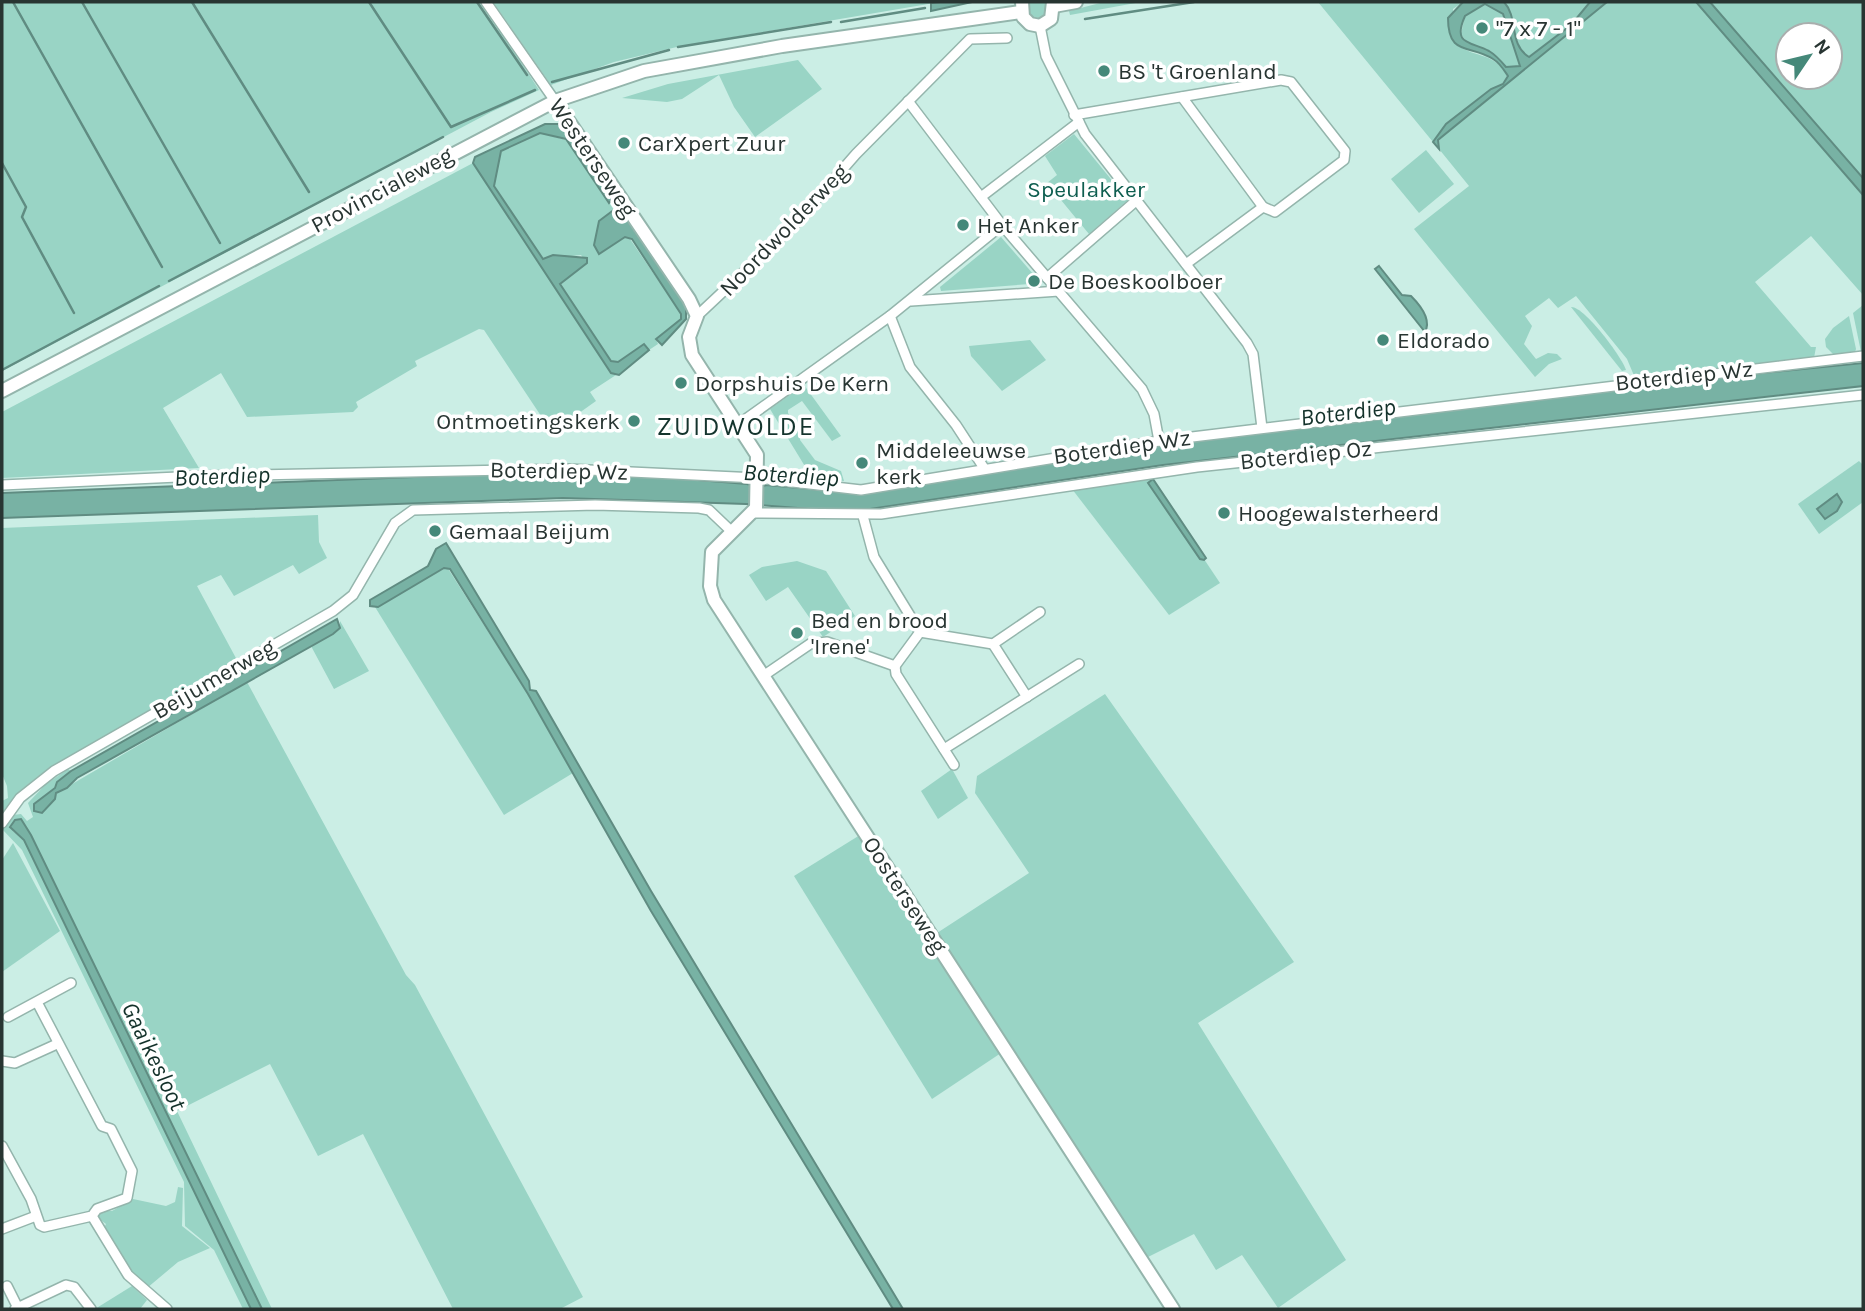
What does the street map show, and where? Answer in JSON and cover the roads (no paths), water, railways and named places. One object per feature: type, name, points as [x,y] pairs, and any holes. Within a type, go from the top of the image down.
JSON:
[{"type":"street","name":"Westerseweg","points":[[486,2],[690,299],[697,316]]},
{"type":"street","points":[[1022,7],[1030,24],[1040,26],[1051,19],[1054,4],[1076,2]]},
{"type":"street","name":"Provincialeweg","points":[[2,391],[555,101],[644,71],[1022,7]]},
{"type":"street","points":[[1040,26],[1046,56],[1077,119],[1252,354],[1262,428]]},
{"type":"street","name":"Noordwolderweg","points":[[697,316],[794,225],[856,154],[970,39],[1007,38]]},
{"type":"street","points":[[981,197],[1077,119],[1182,97],[1281,80],[1291,82],[1346,155],[1275,212],[1263,207],[1182,97]]},
{"type":"street","points":[[908,101],[1002,225],[1142,389],[1154,414],[1159,441]]},
{"type":"street","points":[[1047,278],[1137,200]]},
{"type":"street","points":[[1186,264],[1263,207]]},
{"type":"street","points":[[739,424],[890,316],[1002,225]]},
{"type":"street","points":[[909,301],[1059,291]]},
{"type":"street","points":[[697,316],[689,337],[692,355],[757,455],[753,510]]},
{"type":"street","points":[[890,316],[910,368],[956,425],[984,468]]},
{"type":"street","name":"Boterdiep Wz","points":[[2,485],[487,469],[568,469],[757,480],[861,490],[1159,441],[1863,356]]},
{"type":"street","name":"Boterdiep Oz","points":[[753,510],[863,516],[1197,467],[1863,395]]},
{"type":"street","name":"Beijumerweg","points":[[2,823],[20,798],[54,771],[333,611],[353,595],[390,530],[403,515],[422,508],[595,505],[699,508],[709,510],[730,530]]},
{"type":"street","name":"Oosterseweg","points":[[753,510],[730,530],[712,552],[710,586],[714,600],[1173,1309]]},
{"type":"street","points":[[863,516],[874,557],[920,632],[993,644],[1040,612]]},
{"type":"street","points":[[920,632],[895,666],[896,674],[954,765]]},
{"type":"street","points":[[762,676],[810,644],[827,642],[895,666]]},
{"type":"street","points":[[993,644],[1027,697]]},
{"type":"street","points":[[944,749],[1079,664]]},
{"type":"street","points":[[8,1017],[38,1004],[40,999],[71,983]]},
{"type":"street","points":[[2,1146],[44,1227],[92,1216],[97,1209],[127,1198],[132,1171],[111,1129],[102,1126],[68,1055],[57,1044],[38,1004]]},
{"type":"street","points":[[2,1061],[15,1063],[57,1044]]},
{"type":"street","points":[[2,1230],[36,1216]]},
{"type":"street","points":[[92,1216],[128,1275],[167,1309]]},
{"type":"street","points":[[7,1286],[16,1308],[66,1285],[74,1287],[92,1309]]},
{"type":"waterway","points":[[13,2],[162,267]]},
{"type":"waterway","points":[[82,2],[220,243]]},
{"type":"waterway","points":[[192,2],[309,192]]},
{"type":"waterway","points":[[369,2],[451,127],[535,90]]},
{"type":"waterway","points":[[477,2],[527,75]]},
{"type":"waterway","points":[[1085,19],[1194,2]]},
{"type":"waterway","points":[[841,22],[925,8]]},
{"type":"waterway","points":[[678,47],[831,22]]},
{"type":"waterway","points":[[552,82],[669,50]]},
{"type":"waterway","points":[[169,281],[443,137]]},
{"type":"waterway","points":[[2,163],[26,207],[22,217],[74,313]]},
{"type":"waterway","points":[[2,370],[159,286]]},
{"type":"place","name":"\"7 x 7 - 1\"","points":[[1482,28]]},
{"type":"place","name":"BS 't Groenland","points":[[1104,71]]},
{"type":"place","name":"CarXpert Zuur","points":[[624,143]]},
{"type":"place","name":"Het Anker","points":[[963,225]]},
{"type":"place","name":"De Boeskoolboer","points":[[1034,281]]},
{"type":"place","name":"Eldorado","points":[[1383,340]]},
{"type":"place","name":"Dorpshuis De Kern","points":[[681,383]]},
{"type":"place","name":"Ontmoetingskerk","points":[[634,421]]},
{"type":"place","name":"Middeleeuwse kerk","points":[[862,463]]},
{"type":"place","name":"Hoogewalsterheerd","points":[[1224,513]]},
{"type":"place","name":"Gemaal Beijum","points":[[435,531]]},
{"type":"place","name":"Bed en brood 'Irene'","points":[[797,633]]},
{"type":"district","name":"ZUIDWOLDE","points":[[736,426]]},
{"type":"park label","name":"Speulakker","points":[[1086,189]]},
{"type":"water label","name":"Boterdiep","points":[[1348,412]]},
{"type":"water label","name":"Boterdiep","points":[[791,475]]},
{"type":"water label","name":"Boterdiep","points":[[222,476]]},
{"type":"water label","name":"Gaaikesloot","points":[[154,1056]]}]
